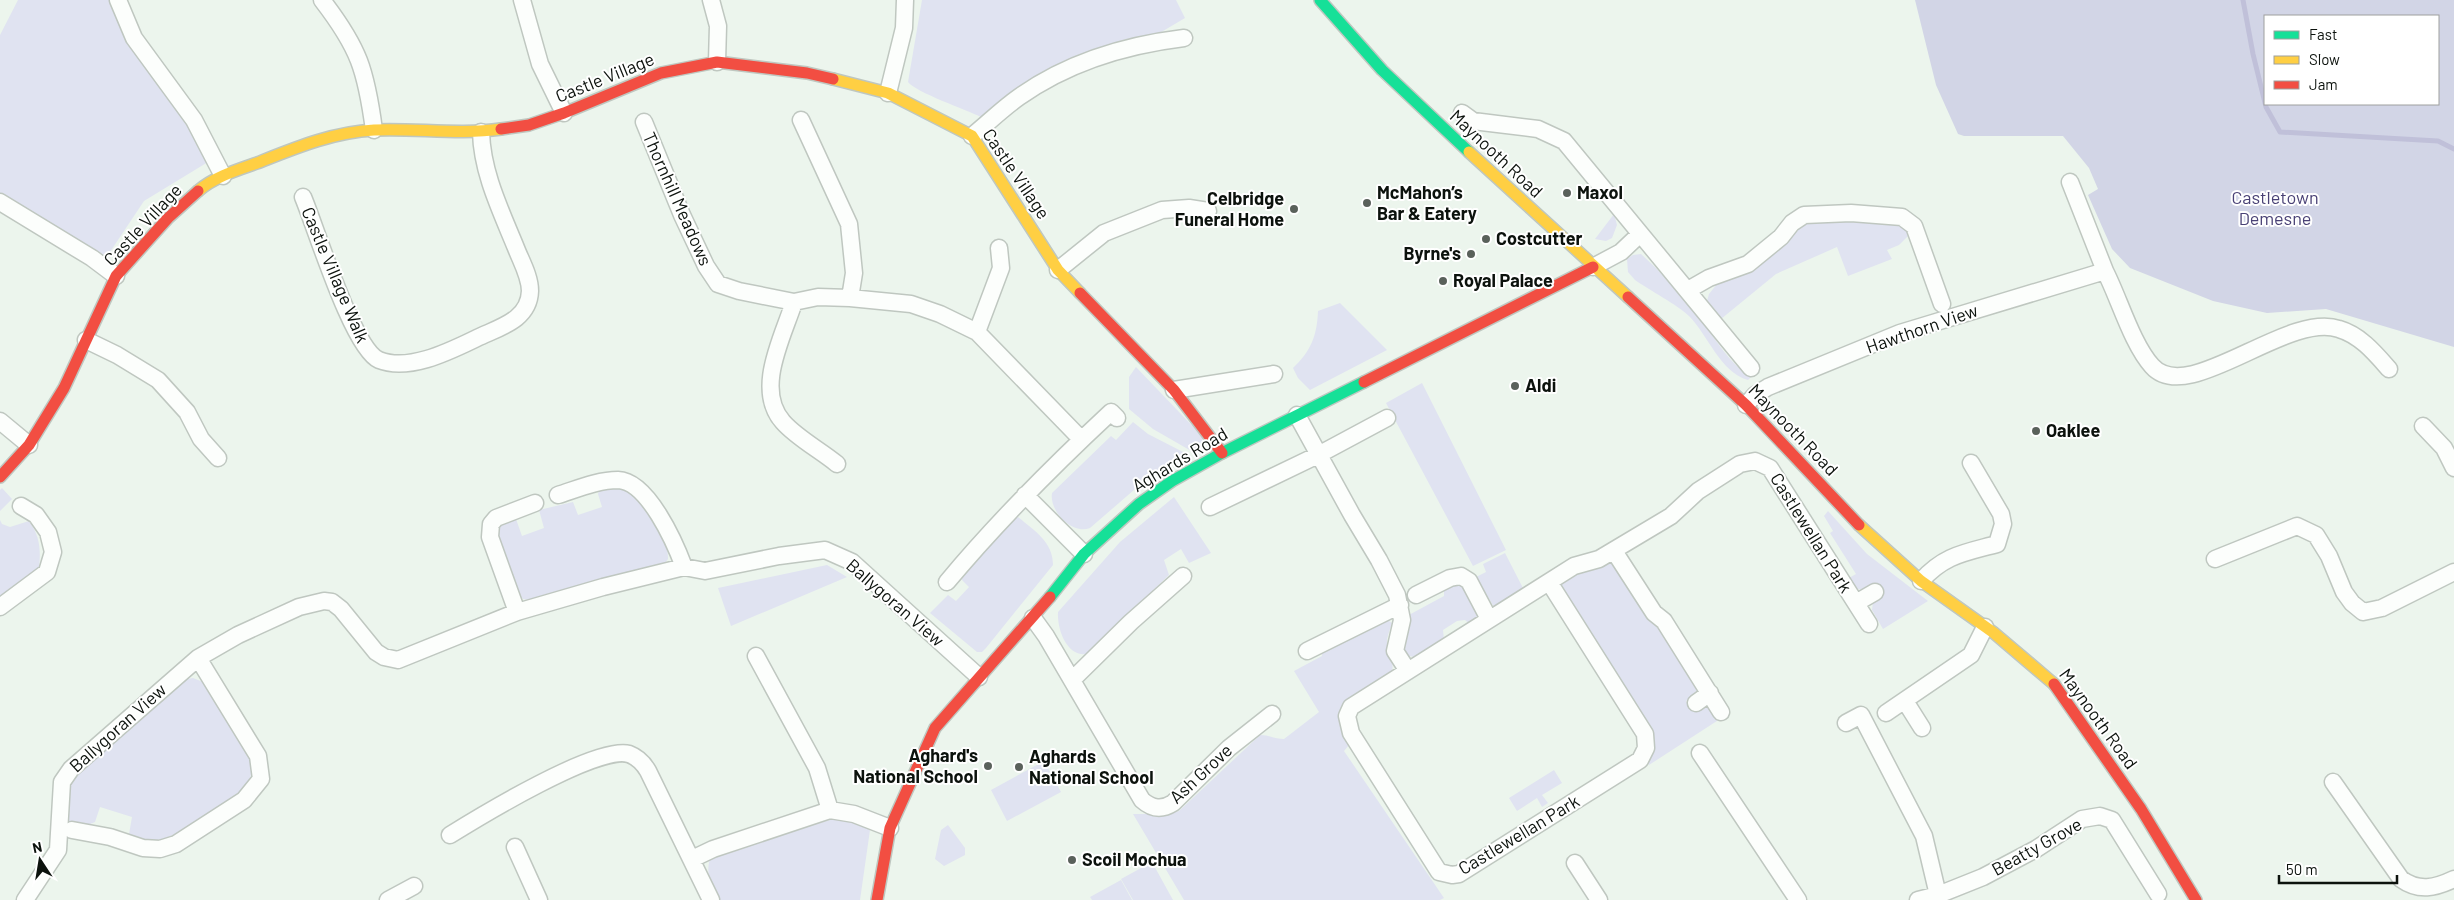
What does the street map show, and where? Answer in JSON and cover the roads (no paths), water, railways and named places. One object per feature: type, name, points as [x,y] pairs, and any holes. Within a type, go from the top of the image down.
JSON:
[{"type":"street","points":[[118,0],[134,38],[194,120],[223,176]]},
{"type":"street","points":[[322,0],[356,49],[369,86],[374,130]]},
{"type":"street","points":[[522,0],[540,64],[564,114]]},
{"type":"street","points":[[712,0],[718,26],[717,62]]},
{"type":"street","points":[[888,93],[904,28],[905,0]]},
{"type":"street","name":"Maynooth Road","points":[[1320,0],[1415,103],[1593,267],[1637,303],[1746,405],[1868,534],[1921,581],[1985,627],[2042,672],[2057,687],[2141,809],[2196,900]]},
{"type":"street","points":[[972,136],[1020,96],[1053,78],[1124,49],[1184,38]]},
{"type":"street","name":"Castle Village","points":[[0,477],[29,446],[64,388],[116,276],[168,218],[204,187],[223,176],[304,144],[340,134],[374,130],[481,132],[529,125],[564,114],[647,78],[717,62],[807,73],[888,93],[972,136],[1058,270],[1174,390],[1222,453]]},
{"type":"street","points":[[1462,113],[1473,121],[1538,129],[1564,141],[1751,368]]},
{"type":"street","points":[[801,120],[849,224],[854,273],[850,298]]},
{"type":"street","name":"Thornhill Meadows","points":[[644,122],[682,215],[714,279],[724,286],[739,291],[794,302],[818,298],[850,298],[911,304],[940,314],[977,332],[1081,439]]},
{"type":"street","name":"Castle Village Walk","points":[[303,197],[340,298],[358,338],[370,355],[390,363],[408,362],[439,354],[516,320],[528,302],[528,279],[488,176],[481,146],[481,132]]},
{"type":"street","points":[[2070,182],[2140,348],[2152,366],[2163,376],[2176,378],[2195,374],[2220,365],[2280,337],[2308,328],[2339,328],[2368,346],[2389,369]]},
{"type":"street","points":[[0,202],[92,258],[116,276]]},
{"type":"street","points":[[1058,270],[1104,233],[1162,210],[1189,208],[1208,211]]},
{"type":"street","points":[[1688,290],[1710,278],[1748,264],[1781,237],[1792,222],[1804,215],[1851,213],[1902,217],[1914,226],[1942,304]]},
{"type":"street","points":[[1593,267],[1621,252],[1640,234]]},
{"type":"street","points":[[977,332],[1001,268],[999,248]]},
{"type":"street","name":"Aghards Road","points":[[877,900],[890,828],[935,728],[1033,618],[1084,554],[1139,504],[1172,481],[1222,453],[1593,267]]},
{"type":"street","name":"Hawthorn View","points":[[1746,405],[1755,395],[1768,387],[1900,333],[2106,271]]},
{"type":"street","points":[[794,302],[771,376],[771,400],[776,412],[784,422],[837,464]]},
{"type":"street","points":[[86,340],[117,355],[158,380],[187,412],[201,439],[218,458]]},
{"type":"street","points":[[1174,390],[1274,374]]},
{"type":"street","points":[[947,582],[1025,495],[1081,439],[1111,412],[1117,418]]},
{"type":"street","points":[[1297,415],[1379,560],[1400,604],[1402,620],[1395,651],[1408,671]]},
{"type":"street","points":[[1210,507],[1318,455],[1387,418]]},
{"type":"street","points":[[0,421],[29,446]]},
{"type":"street","points":[[2423,426],[2444,448],[2454,468]]},
{"type":"street","name":"Castlewellan Park","points":[[1548,582],[1644,734],[1646,748],[1640,760],[1459,874],[1452,876],[1439,872],[1399,811],[1348,724],[1347,716],[1351,707],[1489,619],[1548,582],[1574,566],[1599,559],[1671,516],[1698,491],[1740,464],[1755,460],[1770,468],[1869,624]]},
{"type":"street","points":[[1921,581],[1935,566],[1946,559],[1997,544],[2003,524],[2001,514],[1971,463]]},
{"type":"street","points":[[558,495],[596,483],[620,480],[639,490],[670,532],[684,567]]},
{"type":"street","points":[[1025,495],[1084,554]]},
{"type":"street","points":[[517,612],[490,537],[492,524],[496,518],[535,503]]},
{"type":"street","points":[[0,607],[47,572],[53,552],[48,532],[36,515],[21,506]]},
{"type":"street","points":[[2215,559],[2297,526],[2307,529],[2316,534],[2329,556],[2344,592],[2352,603],[2363,612],[2382,608],[2454,572]]},
{"type":"street","name":"Ballygoran View","points":[[27,896],[58,850],[60,800],[62,782],[66,775],[198,658],[222,643],[298,607],[324,601],[332,602],[341,608],[376,652],[398,660],[517,612],[684,567],[705,571],[779,556],[825,550],[852,562],[979,677]]},
{"type":"street","points":[[1614,551],[1654,613],[1664,621],[1703,698],[1722,712]]},
{"type":"street","points":[[1072,680],[1131,622],[1183,576]]},
{"type":"street","points":[[1416,595],[1450,578],[1461,576],[1469,581],[1489,619]]},
{"type":"street","name":"Castlewellan Park","points":[[1856,603],[1875,592]]},
{"type":"street","points":[[1307,651],[1400,604]]},
{"type":"street","name":"Ash Grove","points":[[1033,618],[1072,680],[1142,800],[1154,808],[1163,808],[1173,803],[1229,748],[1272,714]]},
{"type":"street","points":[[1886,713],[1971,655],[1985,627]]},
{"type":"street","points":[[756,656],[817,768],[830,810]]},
{"type":"street","points":[[72,830],[110,837],[143,848],[160,849],[176,844],[244,800],[261,779],[258,756],[198,658]]},
{"type":"street","points":[[1905,701],[1922,728]]},
{"type":"street","points":[[1846,723],[1861,715],[1866,723],[1924,836],[1938,895]]},
{"type":"street","points":[[1700,753],[1798,900]]},
{"type":"street","points":[[450,835],[504,802],[560,774],[611,754],[628,754],[643,763],[648,771],[711,900]]},
{"type":"street","points":[[2333,782],[2401,879],[2411,886],[2425,889],[2454,879]]},
{"type":"street","points":[[692,859],[713,849],[830,810],[842,810],[890,828]]},
{"type":"street","name":"Beatty Grove","points":[[1918,900],[1938,895],[1983,878],[2036,849],[2082,819],[2100,816],[2112,820],[2158,894]]},
{"type":"street","points":[[515,847],[540,900]]},
{"type":"street","points":[[1575,863],[1598,900]]},
{"type":"street","points":[[388,900],[414,886]]},
{"type":"waterway","points":[[2243,0],[2264,99]]},
{"type":"waterway","points":[[2266,105],[2280,132],[2438,141],[2454,149]]},
{"type":"place","name":"Maxol","points":[[1567,193]]},
{"type":"place","name":"McMahon’s Bar & Eatery","points":[[1367,203]]},
{"type":"place","name":"Celbridge Funeral Home","points":[[1294,209]]},
{"type":"place","name":"Costcutter","points":[[1486,239]]},
{"type":"place","name":"Byrne's","points":[[1471,254]]},
{"type":"place","name":"Royal Palace","points":[[1443,281]]},
{"type":"place","name":"Aldi","points":[[1515,386]]},
{"type":"place","name":"Oaklee","points":[[2036,431]]},
{"type":"place","name":"Aghard's National School","points":[[988,766]]},
{"type":"place","name":"Aghards National School","points":[[1019,767]]},
{"type":"place","name":"Scoil Mochua","points":[[1072,860]]},
{"type":"park label","name":"Castletown Demesne","points":[[2275,208]]}]
